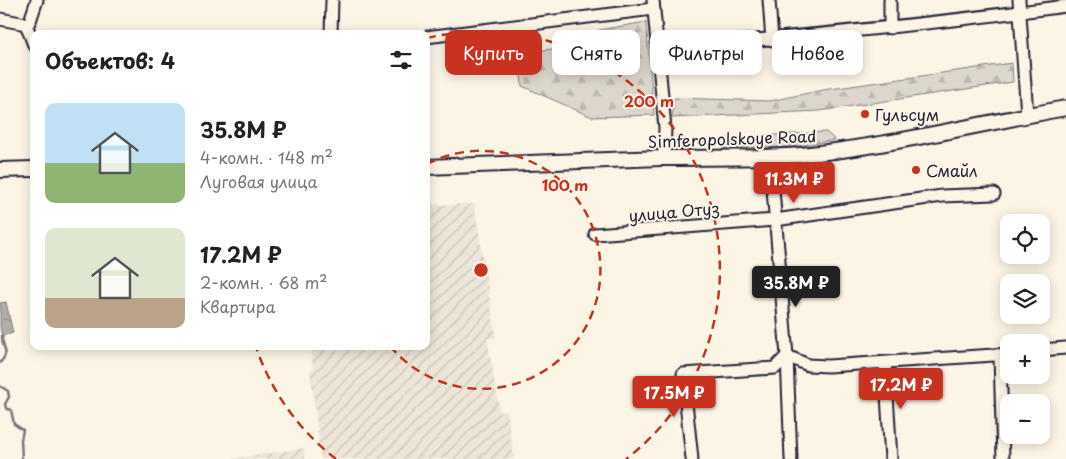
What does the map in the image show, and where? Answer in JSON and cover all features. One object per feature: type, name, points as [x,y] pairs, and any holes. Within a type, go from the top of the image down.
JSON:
[{"type":"main road","name":"Simferopolskoye Road","points":[[430,166],[664,158],[773,157],[841,150],[1066,108]]},
{"type":"main road","points":[[0,170],[30,169]]},
{"type":"street","points":[[26,24],[30,21],[37,0]]},
{"type":"street","points":[[331,30],[332,0]]},
{"type":"street","points":[[762,41],[772,40],[769,0]]},
{"type":"street","points":[[890,0],[890,28]]},
{"type":"street","points":[[1020,0],[1027,115]]},
{"type":"street","points":[[430,36],[653,4],[656,30]]},
{"type":"street","points":[[863,31],[1066,6]]},
{"type":"street","points":[[0,19],[26,24]]},
{"type":"street","points":[[26,24],[30,34]]},
{"type":"street","points":[[660,75],[665,128],[664,158]]},
{"type":"street","points":[[773,157],[775,220],[787,356],[791,459]]},
{"type":"street","name":"улица Отуз","points":[[595,234],[775,220],[942,196],[994,194]]},
{"type":"street","points":[[1050,349],[1066,348]]},
{"type":"street","points":[[787,356],[808,365],[828,366],[1000,355]]},
{"type":"street","points":[[692,459],[683,374],[775,368],[787,356]]},
{"type":"street","points":[[885,363],[892,459]]},
{"type":"street","points":[[1004,384],[1004,459]]},
{"type":"shaded area","points":[[474,204],[496,337],[487,339],[500,412],[507,411],[514,459],[321,459],[310,370],[313,370],[311,350],[430,350],[430,205]]},
{"type":"shaded area","points":[[304,448],[305,459],[232,459]]},
{"type":"green space","points":[[646,22],[654,115],[592,117],[522,86],[521,75],[542,75],[542,50],[552,49],[552,75],[640,75],[640,30],[599,30]]},
{"type":"green space","points":[[1012,63],[1013,82],[819,111],[672,118],[674,98],[770,101],[823,90]]},
{"type":"green space","points":[[826,132],[835,140],[793,147],[723,148],[724,138]]},
{"type":"water","points":[[6,302],[13,333],[2,336],[0,303]]},
{"type":"waterway","points":[[0,363],[5,355],[2,336]]},
{"type":"waterway","points":[[0,386],[8,391],[9,397],[5,404],[6,408],[11,410],[14,424],[23,430],[21,440],[22,459]]},
{"type":"place","name":"Гульсум","points":[[865,114]]},
{"type":"place","name":"Смайл","points":[[916,170]]}]
